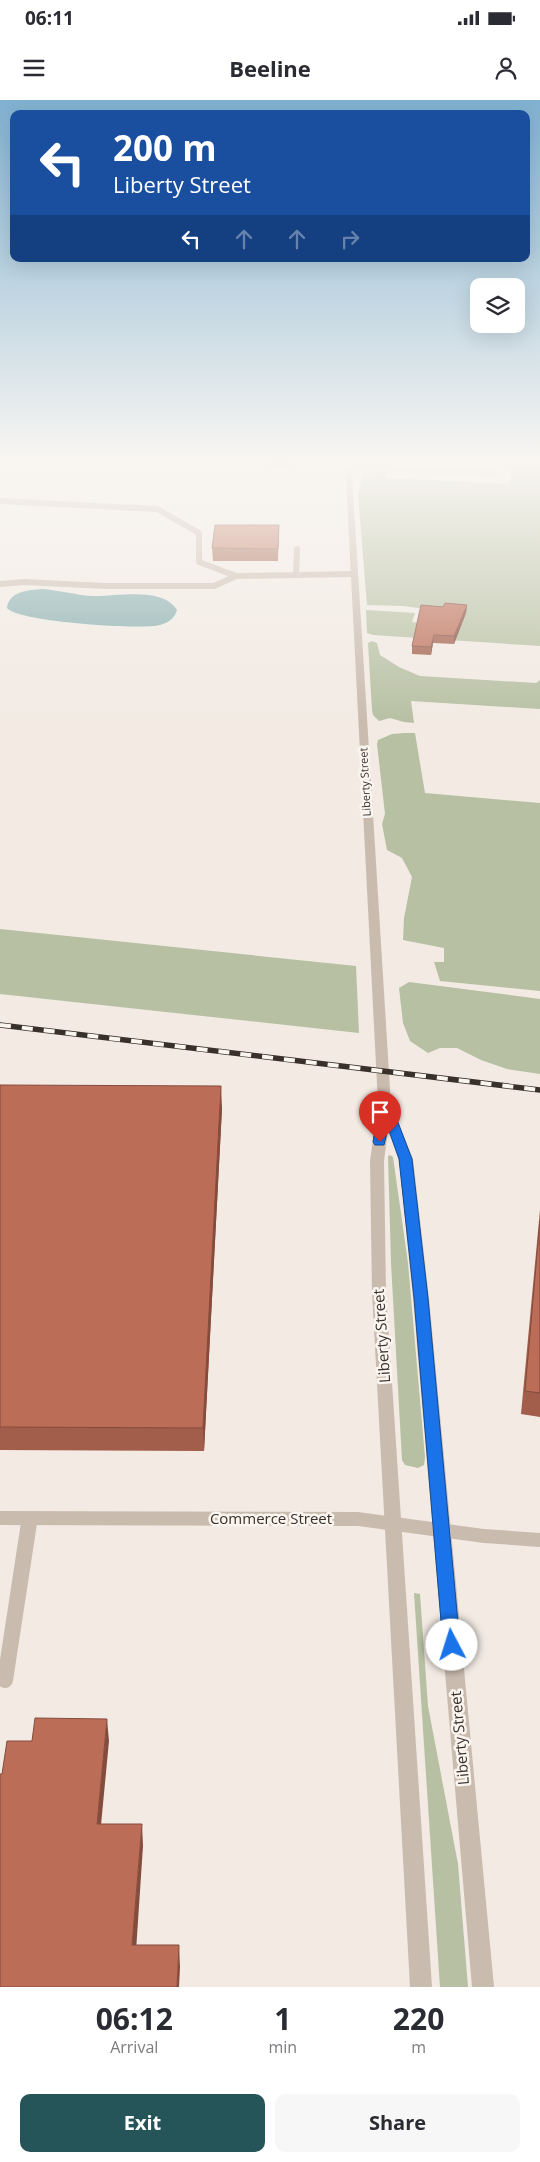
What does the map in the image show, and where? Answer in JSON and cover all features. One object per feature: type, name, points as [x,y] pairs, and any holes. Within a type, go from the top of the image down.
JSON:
[{"type":"street","name":"Liberty Street","points":[[353,547],[385,1104],[377,1161],[379,1292],[421,1987]]},
{"type":"street","name":"Liberty Street","points":[[385,1104],[406,1159],[421,1298],[483,1987]]},
{"type":"street","name":"Commerce Street","points":[[0,1518],[358,1519],[540,1540]]},
{"type":"lane","points":[[199,547],[199,562],[236,576]]},
{"type":"lane","points":[[296,574],[297,549]]},
{"type":"lane","points":[[0,584],[24,582],[107,586],[214,586],[236,576],[354,574]]},
{"type":"lane","points":[[5,1680],[30,1518]]},
{"type":"green space","points":[[362,547],[540,547],[540,646],[373,635],[367,633],[366,610],[415,613],[412,622],[431,624],[433,610],[403,606],[367,605]]},
{"type":"green space","points":[[372,641],[377,643],[380,655],[399,667],[420,676],[536,683],[540,680],[540,709],[411,701],[414,723],[390,718],[379,721],[373,715],[372,710],[368,643]]},
{"type":"green space","points":[[415,733],[425,793],[540,803],[540,991],[440,981],[434,962],[444,962],[444,948],[403,940],[404,918],[412,877],[402,858],[387,850],[382,824],[385,814],[377,744],[378,740],[392,734]]},
{"type":"green space","points":[[0,929],[356,966],[359,1033],[0,994]]},
{"type":"green space","points":[[409,982],[540,999],[540,1074],[507,1069],[481,1060],[457,1048],[440,1048],[428,1053],[410,1041],[403,1023],[399,988]]},
{"type":"green space","points":[[388,1156],[393,1157],[408,1263],[425,1457],[424,1465],[418,1468],[405,1465],[402,1460],[391,1263]]},
{"type":"green space","points":[[414,1593],[420,1594],[428,1706],[458,1864],[468,1987],[440,1987]]},
{"type":"water","points":[[42,589],[92,596],[150,595],[170,603],[177,610],[173,618],[160,625],[106,626],[33,617],[16,613],[7,608],[11,598],[20,592]]},
{"type":"building","points":[[212,547],[278,547],[278,549]]},
{"type":"building","points":[[445,603],[467,605],[454,636],[434,635],[431,647],[412,646],[421,605],[443,607]]},
{"type":"building","points":[[0,1085],[221,1086],[203,1428],[0,1427]]},
{"type":"building","points":[[540,1220],[540,1393],[525,1391]]},
{"type":"building","points":[[35,1718],[107,1719],[97,1824],[142,1824],[132,1945],[179,1945],[177,1987],[0,1987],[0,1774],[2,1774],[7,1741],[32,1741]]},
{"type":"railway","points":[[0,1025],[540,1090]]},
{"type":"route","points":[[380,1142],[385,1104],[406,1159],[421,1298],[452,1645]]}]
